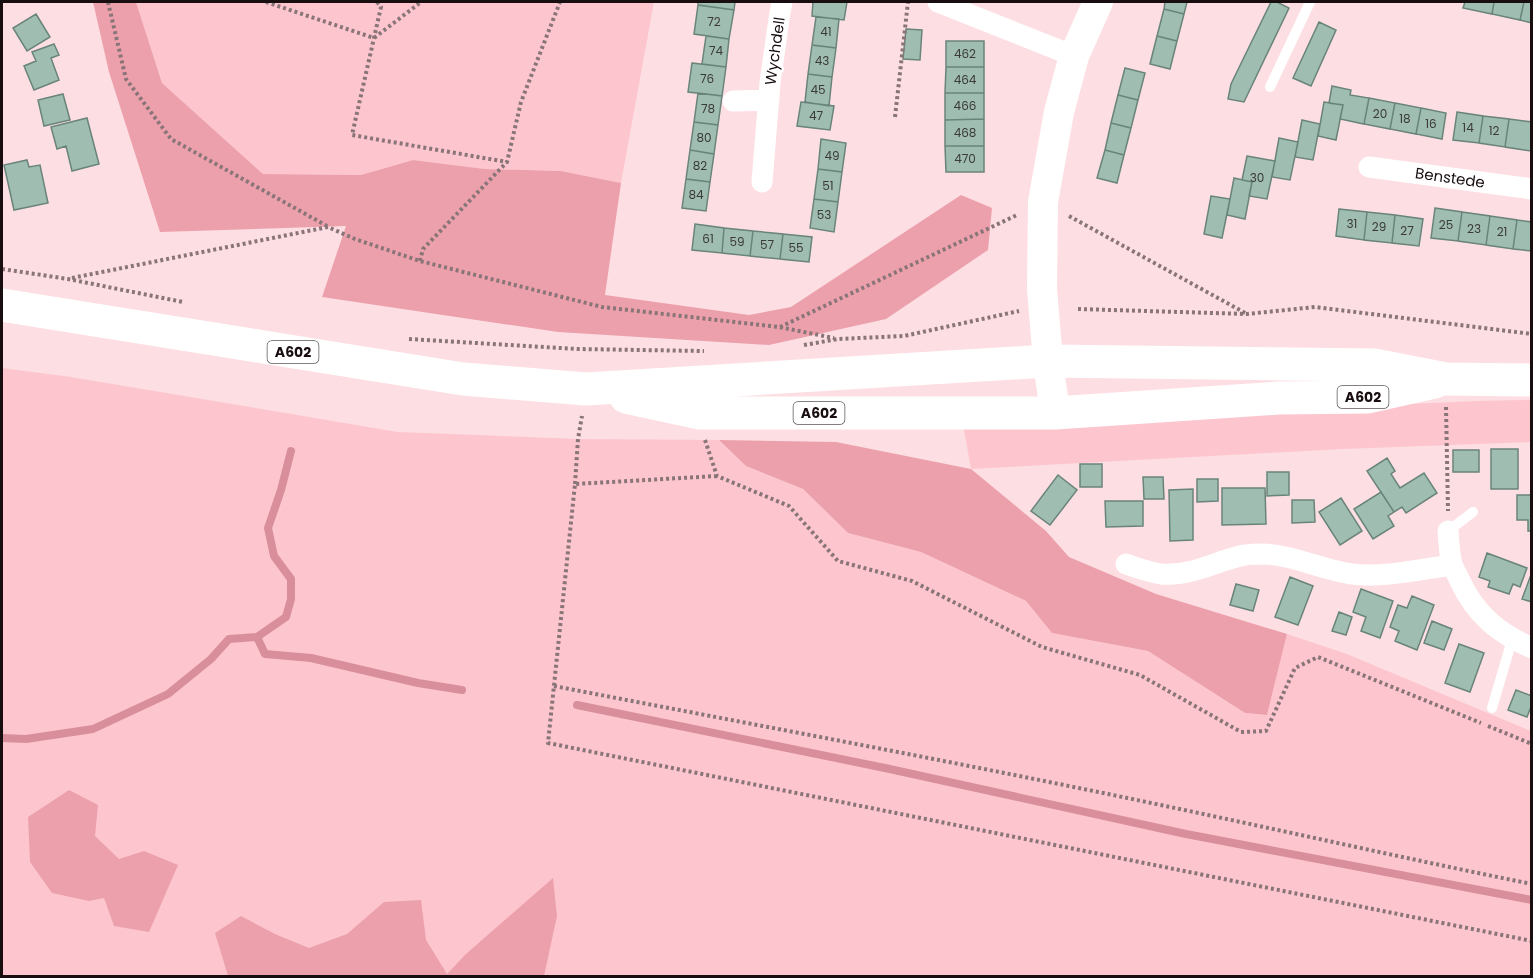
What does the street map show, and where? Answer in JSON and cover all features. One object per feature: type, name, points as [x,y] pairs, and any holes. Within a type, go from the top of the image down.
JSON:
[{"type":"highway","name":"A602","points":[[2,305],[463,379],[586,389],[700,413],[1055,412],[1279,398],[1368,397],[1446,380]]},
{"type":"highway","name":"A602","points":[[586,389],[1048,361],[1374,365],[1446,380],[1532,380]]},
{"type":"street","name":"Wychdell","points":[[762,182],[769,100],[782,2]]},
{"type":"street","points":[[938,2],[1074,56]]},
{"type":"street","points":[[1055,412],[1042,289],[1043,202],[1059,112],[1074,56],[1098,2]]},
{"type":"street","name":"Wychdell","points":[[733,101],[769,100]]},
{"type":"street","name":"Benstede","points":[[1369,167],[1532,189]]},
{"type":"street","points":[[1448,531],[1452,565],[1466,594],[1476,608],[1498,630],[1522,644]]},
{"type":"street","points":[[1126,564],[1145,571],[1177,574],[1243,555],[1276,555],[1350,574],[1366,575],[1452,565]]},
{"type":"lane","points":[[1270,87],[1310,2]]},
{"type":"lane","points":[[1448,531],[1473,512]]},
{"type":"lane","points":[[1492,708],[1522,644]]},
{"type":"path","points":[[108,2],[126,79],[171,139],[328,227],[355,239],[420,261],[602,308],[779,327],[838,339]]},
{"type":"path","points":[[266,2],[374,38]]},
{"type":"path","points":[[377,2],[381,8],[352,135],[507,162]]},
{"type":"path","points":[[374,38],[421,2]]},
{"type":"path","points":[[420,261],[423,249],[507,162],[521,102],[560,2]]},
{"type":"path","points":[[895,117],[908,2]]},
{"type":"path","points":[[68,279],[328,227]]},
{"type":"path","points":[[2,269],[68,279],[193,304]]},
{"type":"path","points":[[1078,309],[1247,314],[1315,306],[1532,334]]},
{"type":"path","points":[[795,346],[838,339],[904,336],[1019,311]]},
{"type":"path","points":[[399,339],[577,349],[705,351]]},
{"type":"path","points":[[1446,380],[1448,531]]},
{"type":"path","points":[[586,389],[578,439],[549,743],[1532,941]]},
{"type":"path","points":[[700,413],[705,440],[717,476]]},
{"type":"path","points":[[575,483],[717,476],[789,506],[838,561],[912,581],[1042,647],[1140,675],[1240,732],[1266,731],[1294,668],[1318,657],[1532,744]]},
{"type":"path","points":[[554,686],[1188,811],[1532,884]]},
{"type":"shaded area","points":[[93,2],[136,2],[162,83],[263,174],[361,175],[413,160],[485,169],[561,171],[621,183],[605,295],[749,315],[791,307],[961,195],[992,208],[988,250],[886,319],[769,345],[558,332],[322,297],[346,226],[160,232],[109,72]]},
{"type":"shaded area","points":[[136,2],[654,2],[621,183],[561,171],[485,169],[413,160],[361,175],[263,174],[162,83]]},
{"type":"shaded area","points":[[2,368],[71,377],[398,432],[578,439],[719,440],[746,466],[803,489],[848,533],[921,552],[1026,601],[1052,633],[1148,651],[1245,713],[1267,715],[1287,634],[1347,654],[1531,731],[1531,976],[2,976]]},
{"type":"shaded area","points":[[1532,400],[1531,442],[1343,449],[971,469],[963,424],[1476,401]]},
{"type":"shaded area","points":[[719,440],[836,442],[971,469],[1046,531],[1069,557],[1156,594],[1287,634],[1267,715],[1245,713],[1148,651],[1052,633],[1026,601],[921,552],[848,533],[803,489],[746,466]]},
{"type":"shaded area","points":[[69,790],[98,805],[95,836],[119,859],[144,851],[178,865],[149,932],[114,926],[104,898],[89,901],[52,893],[30,862],[28,817]]},
{"type":"shaded area","points":[[553,878],[557,916],[544,976],[228,976],[215,933],[241,916],[275,934],[309,948],[347,934],[384,902],[421,900],[426,940],[447,974],[466,954]]},
{"type":"building","points":[[698,2],[735,2],[734,10],[698,5]]},
{"type":"building","points":[[813,2],[847,2],[844,20],[812,16]]},
{"type":"building","points":[[1165,2],[1187,2],[1184,14],[1164,9]]},
{"type":"building","points":[[1271,2],[1277,2],[1289,8],[1244,102],[1228,99],[1231,84]]},
{"type":"building","points":[[1465,2],[1494,2],[1492,14],[1463,8]]},
{"type":"building","points":[[1494,2],[1524,2],[1520,20],[1492,14]]},
{"type":"building","points":[[1524,2],[1532,2],[1532,23],[1520,20]]},
{"type":"building","points":[[698,5],[734,10],[729,39],[694,34]]},
{"type":"building","points":[[1164,9],[1184,14],[1177,41],[1157,36]]},
{"type":"building","points":[[36,14],[50,37],[27,51],[13,28]]},
{"type":"building","points":[[816,17],[839,19],[836,48],[812,45]]},
{"type":"building","points":[[1319,22],[1336,30],[1311,86],[1293,78]]},
{"type":"building","points":[[906,29],[922,30],[920,60],[903,59]]},
{"type":"building","points":[[706,36],[729,39],[726,67],[702,64]]},
{"type":"building","points":[[1157,36],[1177,41],[1170,69],[1150,64]]},
{"type":"building","points":[[946,41],[984,41],[984,67],[946,67]]},
{"type":"building","points":[[54,44],[59,55],[51,58],[59,80],[34,90],[24,66],[36,61],[32,52]]},
{"type":"building","points":[[812,45],[836,48],[832,77],[808,74]]},
{"type":"building","points":[[692,63],[726,67],[722,96],[688,92]]},
{"type":"building","points":[[946,67],[984,67],[984,93],[945,93]]},
{"type":"building","points":[[1125,68],[1145,73],[1138,100],[1118,95]]},
{"type":"building","points":[[808,74],[832,77],[829,106],[805,102]]},
{"type":"building","points":[[1332,86],[1351,90],[1350,95],[1369,98],[1364,124],[1340,119],[1343,105],[1329,103]]},
{"type":"building","points":[[698,93],[722,96],[718,125],[694,122]]},
{"type":"building","points":[[945,93],[984,93],[984,119],[945,120]]},
{"type":"building","points":[[63,94],[70,120],[44,126],[38,100]]},
{"type":"building","points":[[1118,95],[1138,100],[1131,128],[1111,123]]},
{"type":"building","points":[[1369,98],[1395,103],[1390,129],[1364,124]]},
{"type":"building","points":[[801,102],[834,106],[830,130],[797,126]]},
{"type":"building","points":[[1324,102],[1343,105],[1336,140],[1318,136]]},
{"type":"building","points":[[1395,103],[1421,108],[1416,134],[1390,129]]},
{"type":"building","points":[[1421,108],[1446,113],[1442,139],[1416,134]]},
{"type":"building","points":[[1457,112],[1483,116],[1479,143],[1453,140]]},
{"type":"building","points":[[1483,116],[1509,119],[1505,147],[1479,143]]},
{"type":"building","points":[[87,118],[99,164],[72,171],[66,146],[57,149],[51,127]]},
{"type":"building","points":[[984,119],[984,146],[945,146],[945,120]]},
{"type":"building","points":[[1509,119],[1532,122],[1531,151],[1505,147]]},
{"type":"building","points":[[1302,120],[1320,124],[1313,160],[1295,157]]},
{"type":"building","points":[[694,122],[718,125],[714,154],[690,150]]},
{"type":"building","points":[[1111,123],[1131,128],[1124,155],[1105,150]]},
{"type":"building","points":[[1279,138],[1298,142],[1290,180],[1272,177]]},
{"type":"building","points":[[821,139],[846,143],[842,172],[818,169]]},
{"type":"building","points":[[945,146],[984,146],[984,172],[946,172]]},
{"type":"building","points":[[690,150],[714,154],[710,182],[686,179]]},
{"type":"building","points":[[1105,150],[1124,155],[1117,183],[1097,178]]},
{"type":"building","points":[[1247,156],[1275,161],[1267,199],[1249,196],[1252,182],[1242,180]]},
{"type":"building","points":[[27,160],[29,167],[40,165],[48,203],[14,210],[4,165]]},
{"type":"building","points":[[818,169],[842,172],[838,202],[814,199]]},
{"type":"building","points":[[1234,178],[1252,182],[1245,219],[1227,215]]},
{"type":"building","points":[[686,179],[710,182],[706,211],[682,208]]},
{"type":"building","points":[[1211,196],[1230,199],[1222,238],[1204,234]]},
{"type":"building","points":[[814,199],[838,202],[834,232],[810,228]]},
{"type":"building","points":[[1435,208],[1462,212],[1458,241],[1431,238]]},
{"type":"building","points":[[1339,209],[1367,212],[1364,240],[1336,236]]},
{"type":"building","points":[[1367,212],[1395,215],[1392,243],[1364,240]]},
{"type":"building","points":[[1462,212],[1490,216],[1486,245],[1458,241]]},
{"type":"building","points":[[1395,215],[1423,219],[1419,246],[1392,243]]},
{"type":"building","points":[[1490,216],[1517,220],[1513,249],[1486,245]]},
{"type":"building","points":[[1517,220],[1532,222],[1532,251],[1513,249]]},
{"type":"building","points":[[695,224],[724,228],[722,253],[692,250]]},
{"type":"building","points":[[724,228],[753,231],[750,256],[722,253]]},
{"type":"building","points":[[753,231],[783,234],[780,259],[750,256]]},
{"type":"building","points":[[783,234],[812,237],[809,262],[780,259]]},
{"type":"building","points":[[1491,449],[1518,449],[1518,489],[1491,489]]},
{"type":"building","points":[[1453,450],[1479,450],[1479,472],[1453,472]]},
{"type":"building","points":[[1387,458],[1395,471],[1391,474],[1400,488],[1424,473],[1437,493],[1406,513],[1402,507],[1394,512],[1367,471]]},
{"type":"building","points":[[1080,464],[1102,464],[1102,487],[1080,487]]},
{"type":"building","points":[[1267,472],[1289,472],[1289,495],[1267,496]]},
{"type":"building","points":[[1058,475],[1077,490],[1050,525],[1031,511]]},
{"type":"building","points":[[1143,477],[1163,477],[1164,499],[1144,499]]},
{"type":"building","points":[[1197,479],[1218,479],[1218,501],[1197,502]]},
{"type":"building","points":[[1222,488],[1265,488],[1266,524],[1222,525]]},
{"type":"building","points":[[1193,489],[1193,540],[1170,541],[1169,490]]},
{"type":"building","points":[[1381,492],[1394,512],[1388,516],[1394,526],[1373,539],[1354,509]]},
{"type":"building","points":[[1517,495],[1532,495],[1532,531],[1528,531],[1528,520],[1517,520]]},
{"type":"building","points":[[1341,498],[1362,531],[1340,545],[1319,512]]},
{"type":"building","points":[[1292,500],[1314,500],[1315,522],[1292,523]]},
{"type":"building","points":[[1105,501],[1143,501],[1143,526],[1106,527]]},
{"type":"building","points":[[1487,553],[1527,568],[1520,587],[1513,584],[1509,594],[1488,587],[1490,581],[1479,577]]},
{"type":"building","points":[[1532,572],[1532,602],[1522,599]]},
{"type":"building","points":[[1290,577],[1313,586],[1298,625],[1275,617]]},
{"type":"building","points":[[1236,584],[1259,590],[1253,611],[1230,605]]},
{"type":"building","points":[[1361,589],[1393,601],[1380,638],[1361,631],[1366,617],[1353,612]]},
{"type":"building","points":[[1412,596],[1434,605],[1417,650],[1395,641],[1399,631],[1390,627],[1398,605],[1407,608]]},
{"type":"building","points":[[1339,612],[1352,617],[1346,635],[1332,631]]},
{"type":"building","points":[[1432,621],[1452,629],[1444,650],[1424,643]]},
{"type":"building","points":[[1459,644],[1484,653],[1470,692],[1445,683]]},
{"type":"building","points":[[1516,690],[1532,696],[1532,704],[1527,717],[1508,710]]},
{"type":"waterway","points":[[2,738],[26,739],[93,729],[168,694],[211,659],[229,639],[257,637],[286,617],[291,599],[291,579],[274,556],[268,528],[291,451]]},
{"type":"waterway","points":[[257,637],[265,654],[311,658],[418,683],[462,690]]},
{"type":"waterway","points":[[577,705],[885,768],[1186,834],[1532,900]]}]
